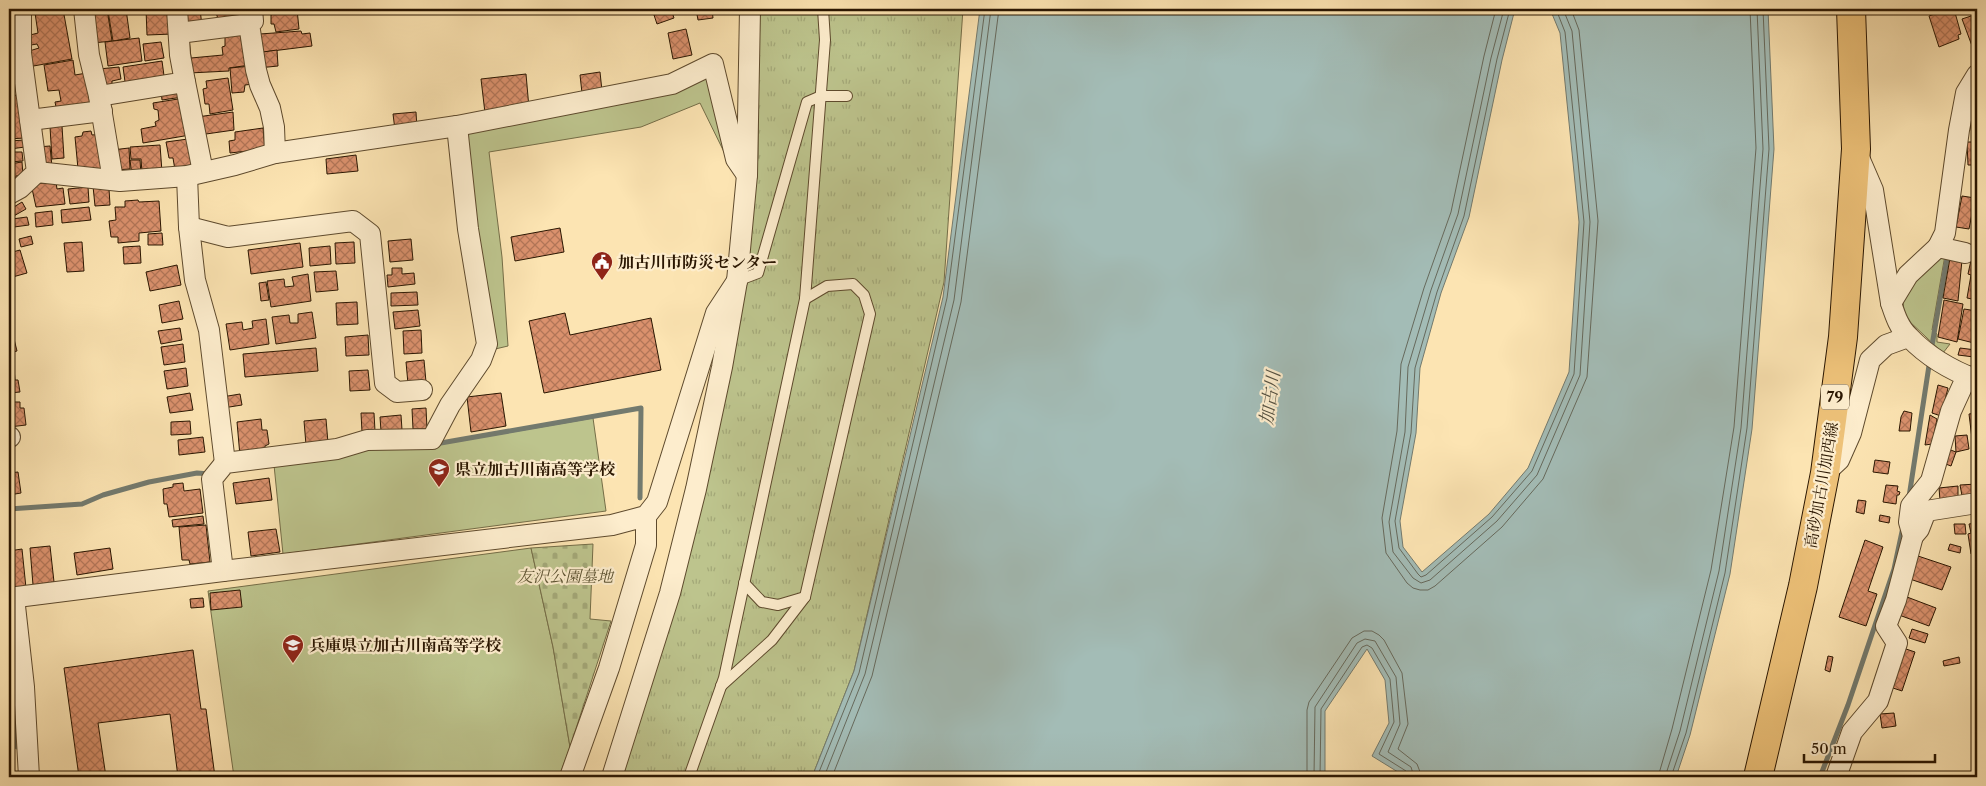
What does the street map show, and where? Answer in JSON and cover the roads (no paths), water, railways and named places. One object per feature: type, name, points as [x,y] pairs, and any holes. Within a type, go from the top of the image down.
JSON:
[{"type":"main road","name":"高砂加古川加西線","points":[[1758,777],[1803,586],[1825,473],[1843,337],[1856,149],[1851,9]]},
{"type":"street","points":[[21,9],[21,53],[38,172]]},
{"type":"street","points":[[84,9],[89,55],[101,103],[112,180]]},
{"type":"street","points":[[177,9],[180,55],[185,82],[195,174],[189,227],[195,280],[209,330],[225,463]]},
{"type":"street","points":[[612,777],[670,593],[696,489],[720,377],[737,281],[747,175],[750,9]]},
{"type":"street","points":[[179,33],[251,16],[256,70],[270,108],[274,127],[275,153]]},
{"type":"street","points":[[9,194],[20,188],[38,172],[120,181],[195,174],[275,153],[457,126],[672,84],[713,64],[736,159],[747,175]]},
{"type":"street","points":[[1891,303],[1908,275],[1951,250],[1945,233],[1959,130],[1966,93],[1977,75]]},
{"type":"street","points":[[30,120],[185,82]]},
{"type":"street","points":[[223,571],[212,479],[225,463],[338,449],[367,440],[432,439],[450,405],[481,360],[487,344],[468,229],[457,126]]},
{"type":"street","points":[[1836,777],[1852,732],[1878,701],[1897,643],[1886,626],[1896,600],[1913,536],[1919,529],[1926,511],[1931,481],[1951,411],[1972,378],[1941,362],[1908,337],[1897,321],[1891,303],[1873,190],[1856,149]]},
{"type":"street","points":[[189,227],[228,237],[353,221],[370,234],[385,382],[396,392],[422,390]]},
{"type":"street","points":[[29,777],[24,687],[11,598],[612,525],[646,516],[657,502],[716,313],[737,281]]},
{"type":"street","points":[[1825,473],[1838,460],[1851,433],[1870,360],[1886,345],[1908,337]]},
{"type":"street","points":[[1913,536],[1909,522],[1911,506],[1931,481]]},
{"type":"street","points":[[1926,511],[1977,503]]},
{"type":"street","points":[[570,777],[610,668],[646,545],[646,516]]},
{"type":"lane","points":[[690,777],[721,686],[805,299],[825,40],[824,9]]},
{"type":"lane","points":[[737,281],[758,273],[807,102],[821,96],[847,96]]},
{"type":"lane","points":[[721,686],[772,640],[804,597],[870,314],[864,295],[852,284],[827,286],[805,299]]},
{"type":"lane","points":[[744,583],[762,602],[778,605],[804,597]]},
{"type":"water","name":"加古川","points":[[980,9],[1515,9],[1502,60],[1469,217],[1441,293],[1420,368],[1416,433],[1400,521],[1403,547],[1422,572],[1489,514],[1528,468],[1569,372],[1579,222],[1560,33],[1550,9],[1768,9],[1774,149],[1752,429],[1730,574],[1690,735],[1676,777],[1406,777],[1372,756],[1389,723],[1385,680],[1367,649],[1325,711],[1325,777],[812,777],[854,671],[943,297]]},
{"type":"waterway","points":[[1931,351],[1948,253]]},
{"type":"waterway","points":[[1909,497],[1930,359]]},
{"type":"waterway","points":[[435,444],[641,408],[640,498]]},
{"type":"waterway","points":[[9,509],[82,504],[103,495],[149,482],[197,473],[210,474]]},
{"type":"waterway","points":[[1820,777],[1848,705],[1894,569],[1903,527]]},
{"type":"waterway","points":[[15,685],[17,747]]},
{"type":"place","name":"加古川市防災センター","points":[[602,281]]},
{"type":"place","name":"県立加古川南高等学校","points":[[439,488]]},
{"type":"place","name":"兵庫県立加古川南高等学校","points":[[293,664]]},
{"type":"park label","name":"友沢公園墓地","points":[[565,576]]}]
